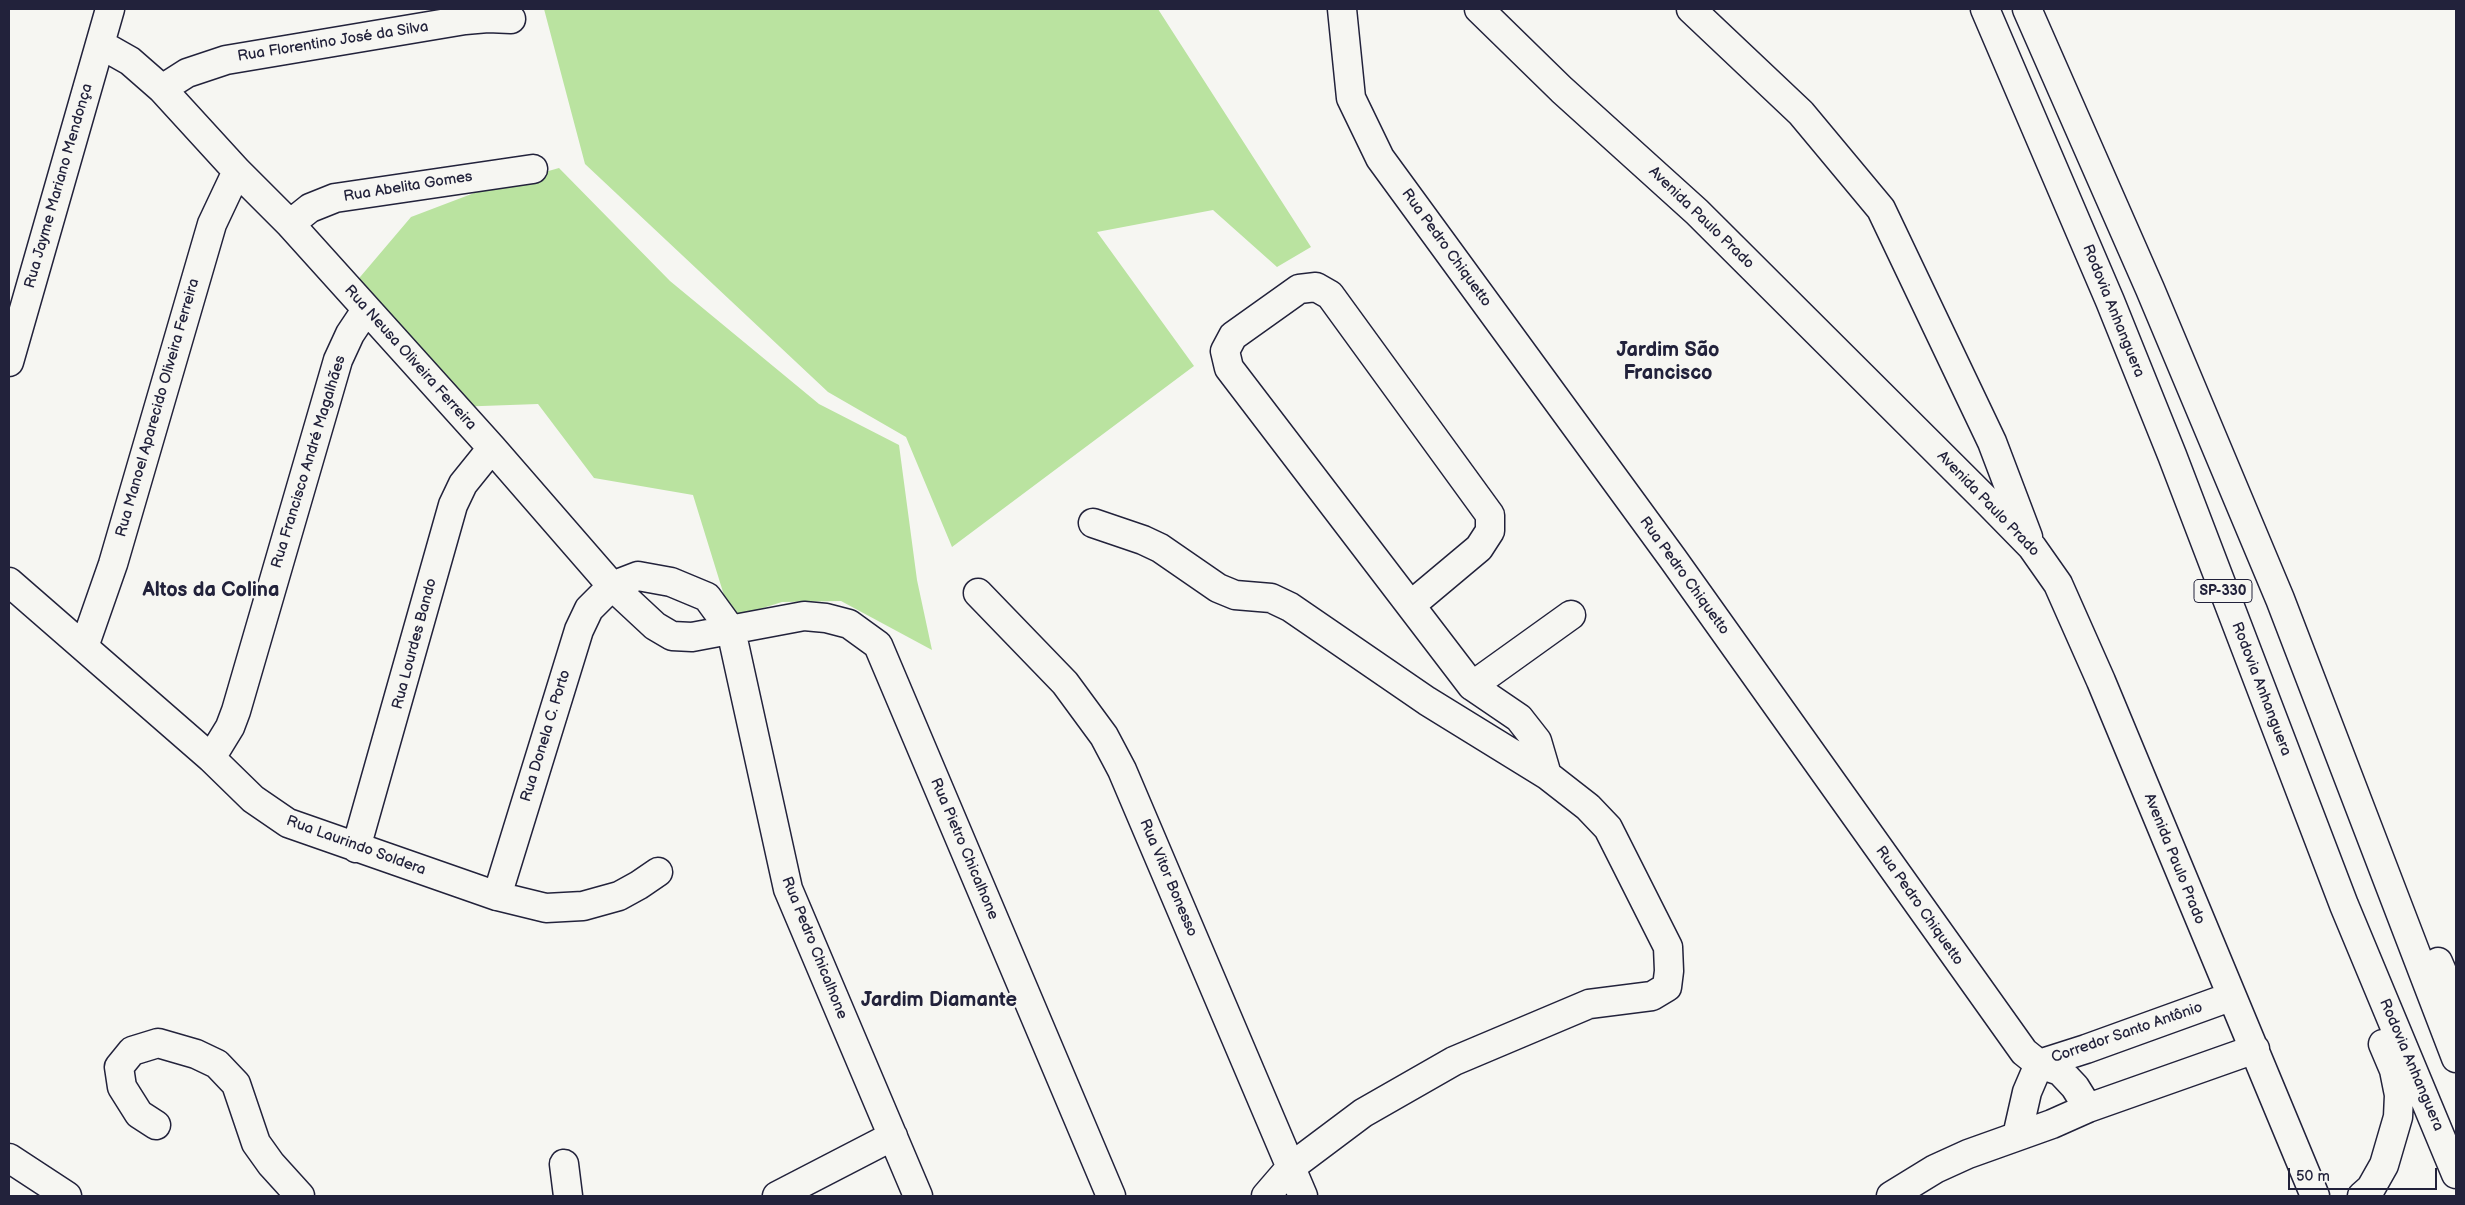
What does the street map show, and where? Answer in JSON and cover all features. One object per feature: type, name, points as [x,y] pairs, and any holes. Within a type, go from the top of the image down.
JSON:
[{"type":"main road","name":"Rua Jayme Mariano Mendonça","points":[[9,362],[110,9]]},
{"type":"main road","name":"Rua Pedro Chiquetto","points":[[1342,9],[1351,98],[1380,158],[1673,559],[2024,1052],[2039,1064],[2060,1070],[2088,1108]]},
{"type":"main road","name":"Avenida Paulo Prado","points":[[1479,9],[1562,90],[1697,212],[2032,547],[2058,584],[2097,672],[2230,997],[2255,1049],[2315,1196]]},
{"type":"main road","name":"Rodovia Anhanguera","points":[[1985,9],[2110,301],[2168,446],[2344,905],[2456,1174]]},
{"type":"main road","name":"SP-330","points":[[2027,9],[2150,288],[2280,599],[2456,1058]]},
{"type":"main road","points":[[1702,14],[1801,113],[1881,209],[1992,442],[2032,547]]},
{"type":"main road","name":"Rua Florentino José da Silva","points":[[162,89],[187,73],[226,60],[465,20],[511,19]]},
{"type":"main road","name":"Rua Neusa Oliveira Ferreira","points":[[100,44],[130,60],[162,89],[237,171],[290,224],[492,448],[612,586],[655,626],[672,636],[692,637],[731,630]]},
{"type":"main road","name":"Rua Abelita Gomes","points":[[290,224],[310,208],[335,198],[533,169]]},
{"type":"main road","name":"Rua Manoel Aparecido Oliveira Ferreira","points":[[84,647],[113,564],[212,224],[237,171]]},
{"type":"main road","points":[[1411,605],[1479,548],[1490,531],[1490,515],[1330,295],[1316,287],[1299,289],[1233,336],[1225,351],[1229,368],[1472,686],[1519,718],[1537,740],[1548,775]]},
{"type":"main road","name":"Rua Francisco André Magalhães","points":[[211,758],[230,727],[236,711],[338,360],[350,334],[366,310]]},
{"type":"main road","points":[[1989,503],[1995,481],[1992,442]]},
{"type":"main road","name":"Rua Lourdes Bando","points":[[356,848],[453,505],[463,484],[492,448]]},
{"type":"main road","points":[[1093,523],[1143,540],[1160,548],[1218,588],[1235,595],[1271,598],[1290,606],[1427,701],[1548,775],[1588,807],[1608,828],[1668,947],[1670,971],[1667,986],[1652,996],[1589,1004],[1454,1061],[1363,1113],[1290,1167],[1266,1196]]},
{"type":"main road","points":[[612,586],[638,576],[671,582],[707,597],[731,630]]},
{"type":"main road","name":"Rua Laurindo Soldera","points":[[9,582],[211,758],[253,799],[281,819],[356,848],[497,896],[546,908],[575,908],[619,896],[658,872]]},
{"type":"main road","name":"Rua Donela C. Porto","points":[[497,896],[579,630],[589,609],[612,586]]},
{"type":"main road","name":"Rua Vitor Bonesso","points":[[978,593],[1065,683],[1104,736],[1122,770],[1303,1196]]},
{"type":"main road","points":[[1472,686],[1571,615]]},
{"type":"main road","name":"Rua Pietro Chicalhone","points":[[731,630],[804,616],[826,618],[849,624],[878,645],[1111,1196]]},
{"type":"main road","name":"Rua Pedro Chicalhone","points":[[731,630],[788,889],[918,1196]]},
{"type":"main road","points":[[2344,905],[2337,929],[2394,1070],[2399,1095],[2398,1117],[2384,1165],[2371,1188],[2362,1196]]},
{"type":"main road","points":[[2400,913],[2425,932],[2456,1004]]},
{"type":"main road","name":"Corredor Santo Antônio","points":[[2017,1136],[2027,1092],[2039,1064],[2230,997]]},
{"type":"main road","points":[[156,1125],[139,1114],[122,1087],[120,1067],[132,1051],[158,1043],[196,1054],[217,1064],[236,1084],[256,1143],[270,1164],[300,1196]]},
{"type":"main road","points":[[1891,1196],[1935,1169],[1968,1154],[2052,1124],[2088,1108],[2255,1049]]},
{"type":"main road","points":[[777,1196],[893,1136]]},
{"type":"main road","points":[[9,1158],[67,1196]]},
{"type":"main road","points":[[564,1164],[568,1196]]},
{"type":"green space","points":[[544,9],[1158,9],[1311,247],[1277,267],[1213,210],[1097,232],[1194,366],[952,547],[906,437],[828,392],[585,164]]},
{"type":"green space","points":[[559,168],[670,281],[819,404],[899,445],[917,580],[932,650],[841,601],[782,602],[731,618],[693,495],[594,478],[538,404],[454,407],[355,283],[411,217],[482,190]]},
{"type":"district","name":"Jardim São Francisco","points":[[1668,362]]},
{"type":"district","name":"Altos da Colina","points":[[211,591]]},
{"type":"district","name":"Jardim Diamante","points":[[939,1001]]}]
